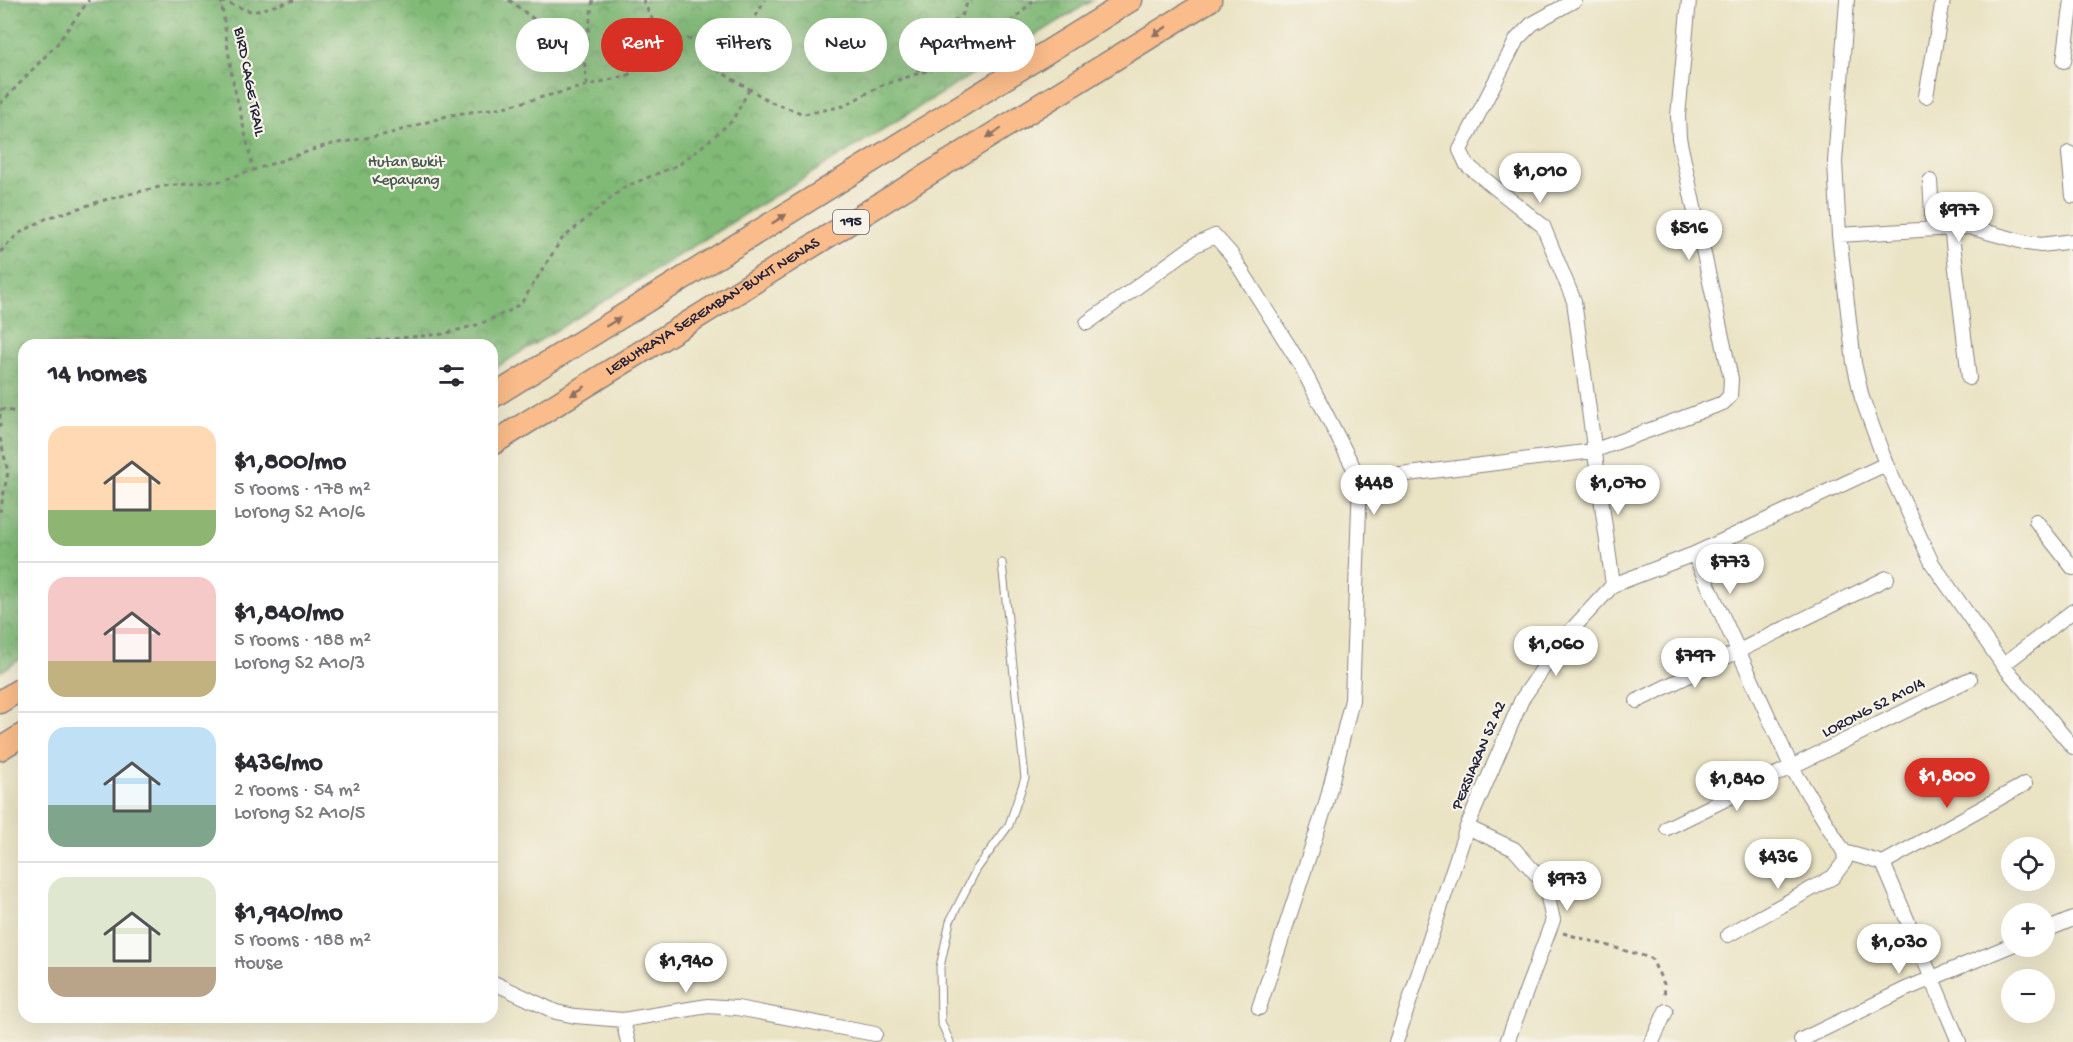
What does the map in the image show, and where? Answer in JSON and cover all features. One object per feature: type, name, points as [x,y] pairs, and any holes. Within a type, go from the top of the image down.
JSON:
[{"type":"highway","name":"195","points":[[498,393],[1131,0]]},
{"type":"highway","name":"LEBUHRAYA SEREMBAN-BUKIT NENAS","points":[[498,440],[1210,0]]},
{"type":"highway","points":[[0,702],[18,691]]},
{"type":"highway","points":[[0,748],[18,738]]},
{"type":"street","points":[[1575,0],[1532,24],[1517,39],[1460,150],[1467,165],[1543,226],[1574,301],[1613,585]]},
{"type":"street","points":[[1360,480],[1593,451],[1723,403],[1730,396],[1731,379],[1679,138],[1678,116],[1689,0]]},
{"type":"street","points":[[1847,0],[1835,162],[1839,235],[1854,363],[1862,398],[1886,464],[1932,562],[2003,665],[2073,747]]},
{"type":"street","points":[[1926,96],[1943,0]]},
{"type":"street","points":[[2064,61],[2072,0]]},
{"type":"street","points":[[2069,153],[2073,196]]},
{"type":"street","points":[[1930,181],[1934,228]]},
{"type":"street","points":[[1952,227],[1969,378]]},
{"type":"street","points":[[1839,235],[1969,227],[2034,244],[2073,242]]},
{"type":"street","points":[[1087,323],[1196,245],[1215,236],[1231,254],[1300,364],[1360,480],[1352,700],[1326,804],[1259,1008]]},
{"type":"street","name":"PERSIARAN S2 A2","points":[[1396,1042],[1467,827],[1522,699],[1564,638],[1613,585],[1694,554],[1886,464]]},
{"type":"street","points":[[2036,521],[2073,568]]},
{"type":"street","points":[[1694,554],[1792,768],[1845,852],[1845,861],[1833,877],[1728,935]]},
{"type":"street","points":[[1637,701],[1887,578]]},
{"type":"street","points":[[2003,665],[2073,611]]},
{"type":"street","name":"LORONG S2 A10/4","points":[[1667,828],[1970,679]]},
{"type":"street","points":[[1845,852],[1883,863],[2025,784]]},
{"type":"street","points":[[1467,827],[1514,849],[1545,884],[1553,920],[1507,1042]]},
{"type":"street","points":[[1883,863],[1959,1042]]},
{"type":"street","points":[[2055,927],[2073,920]]},
{"type":"street","points":[[1801,1040],[1931,978],[2001,949]]},
{"type":"street","points":[[498,985],[556,1012],[623,1020],[708,1006],[736,1008],[875,1034]]},
{"type":"street","points":[[1652,1042],[1666,1011]]},
{"type":"street","points":[[623,1020],[628,1042]]},
{"type":"lane","points":[[950,1042],[941,1022],[940,967],[950,921],[976,870],[1009,825],[1025,778],[1002,564]]},
{"type":"path","points":[[0,104],[57,44],[89,0]]},
{"type":"path","points":[[221,0],[253,12],[294,0]]},
{"type":"path","name":"BIRD CAGE TRAIL","points":[[221,0],[232,77],[254,168]]},
{"type":"path","points":[[509,0],[532,18]]},
{"type":"path","points":[[589,26],[593,0]]},
{"type":"path","points":[[643,0],[652,18]]},
{"type":"path","points":[[755,18],[765,0]]},
{"type":"path","points":[[958,18],[963,14],[966,3],[971,0]]},
{"type":"path","points":[[1015,18],[1034,0]]},
{"type":"path","points":[[586,72],[587,85]]},
{"type":"path","points":[[0,252],[18,234],[47,218],[108,199],[164,186],[221,181],[327,145],[388,134],[450,115],[504,106],[628,75],[632,72]]},
{"type":"path","points":[[721,72],[771,102],[804,114],[844,106],[880,86],[916,72]]},
{"type":"path","points":[[390,339],[443,334],[480,324],[511,310],[522,302],[561,240],[623,188],[680,164],[705,144],[732,121],[749,89]]},
{"type":"path","points":[[0,409],[18,412]]},
{"type":"path","points":[[0,414],[0,427]]},
{"type":"path","points":[[0,438],[8,472],[0,512]]},
{"type":"path","points":[[1550,929],[1651,958],[1664,984],[1666,1011]]},
{"type":"green space","name":"Hutan Bukit Kepayang","points":[[0,0],[1093,0],[1035,36],[1035,18],[899,18],[899,72],[976,72],[498,366],[498,339],[18,339],[18,661],[0,672]]}]
